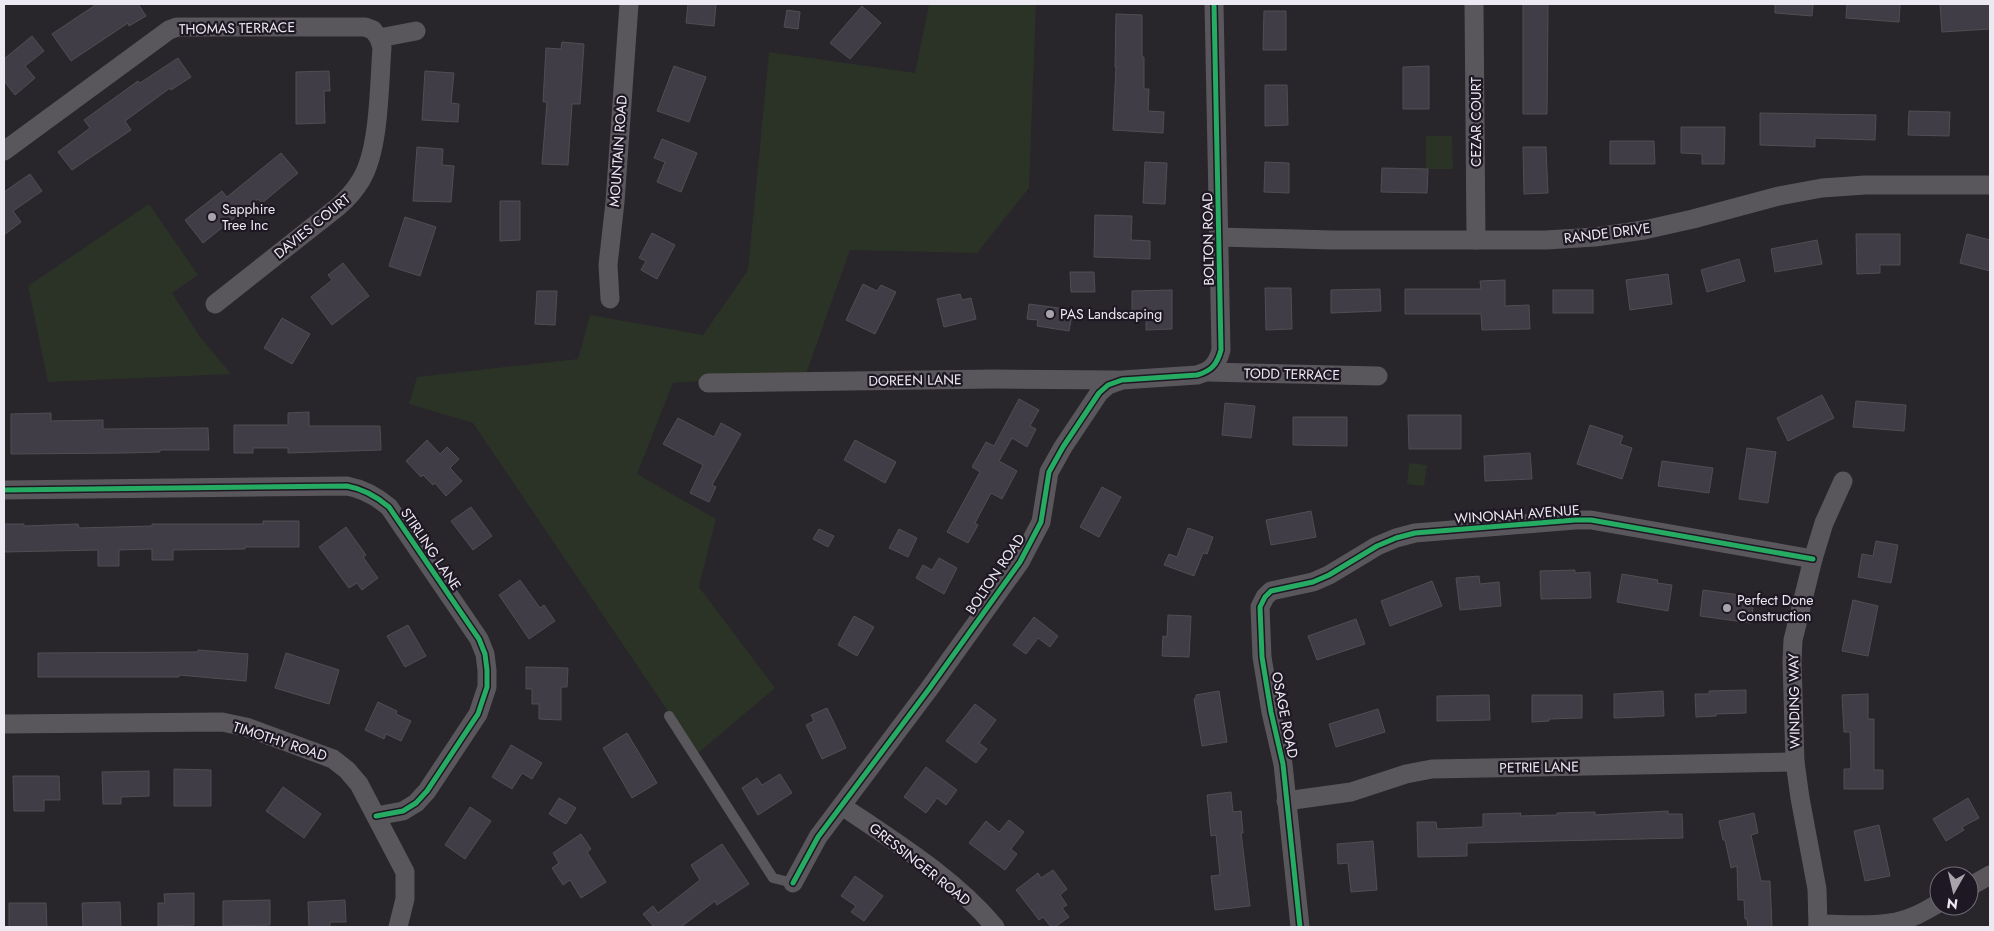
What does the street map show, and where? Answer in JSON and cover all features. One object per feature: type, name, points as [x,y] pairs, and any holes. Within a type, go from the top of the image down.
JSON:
[{"type":"street","name":"MOUNTAIN ROAD","points":[[610,299],[608,265],[615,202],[629,4]]},
{"type":"street","name":"BOLTON ROAD","points":[[792,883],[818,837],[1020,562],[1041,522],[1049,472],[1063,446],[1099,393],[1108,385],[1122,380],[1197,375],[1213,368],[1219,360],[1221,350],[1214,4]]},
{"type":"street","name":"CEZAR COURT","points":[[1474,4],[1476,240]]},
{"type":"street","name":"THOMAS TERRACE","points":[[4,151],[169,30],[177,27],[365,27],[373,30],[379,38]]},
{"type":"street","points":[[379,38],[416,31]]},
{"type":"street","name":"DAVIES COURT","points":[[215,304],[339,206],[352,194],[362,179],[370,161],[374,141],[382,48],[379,38]]},
{"type":"street","name":"RANDE DRIVE","points":[[1219,237],[1332,240],[1476,240],[1585,237],[1644,230],[1693,220],[1779,196],[1822,188],[1866,185],[1990,185]]},
{"type":"street","name":"TODD TERRACE","points":[[1207,372],[1378,376]]},
{"type":"street","name":"DOREEN LANE","points":[[708,383],[993,379],[1122,380]]},
{"type":"street","name":"WINDING WAY","points":[[1818,926],[1817,890],[1795,762],[1793,640],[1824,523],[1843,481]]},
{"type":"street","name":"STIRLING LANE","points":[[4,490],[347,486],[362,489],[376,496],[389,507],[479,639],[485,654],[487,670],[486,687],[478,714],[427,791],[416,803],[403,811],[376,816]]},
{"type":"street","name":"WINONAH AVENUE","points":[[1265,597],[1271,591],[1314,582],[1377,546],[1415,533],[1574,520],[1592,520],[1813,559]]},
{"type":"street","name":"OSAGE ROAD","points":[[1265,597],[1260,607],[1262,657],[1271,712],[1283,764],[1300,927]]},
{"type":"street","name":"TIMOTHY ROAD","points":[[4,724],[222,722],[246,727],[333,758],[360,784],[406,872],[405,899],[398,927]]},
{"type":"street","name":"PETRIE LANE","points":[[1286,801],[1351,792],[1406,774],[1432,769],[1795,762]]},
{"type":"street","name":"GRESSINGER ROAD","points":[[842,806],[919,859],[962,895],[995,927]]},
{"type":"street","points":[[1979,881],[1990,875]]},
{"type":"street","points":[[1818,926],[1896,922],[1916,916],[1929,909]]},
{"type":"lane","points":[[669,716],[773,878],[792,883]]},
{"type":"green space","points":[[929,4],[1036,4],[1029,188],[977,253],[850,250],[806,374],[673,383],[637,474],[716,519],[699,587],[775,688],[697,754],[473,423],[409,404],[417,377],[578,359],[590,315],[703,335],[748,270],[769,52],[915,73]]},
{"type":"green space","points":[[1426,136],[1452,136],[1453,169],[1426,169]]},
{"type":"green space","points":[[149,204],[198,275],[172,293],[200,337],[231,374],[48,382],[28,286]]},
{"type":"green space","points":[[1409,463],[1427,465],[1424,486],[1407,484]]},
{"type":"building","points":[[97,4],[138,4],[146,16],[129,26],[128,23],[71,61],[52,34]]},
{"type":"building","points":[[688,4],[716,4],[714,26],[686,23]]},
{"type":"building","points":[[1523,4],[1548,4],[1547,114],[1523,114]]},
{"type":"building","points":[[1775,4],[1813,4],[1812,16],[1775,13]]},
{"type":"building","points":[[1847,4],[1900,4],[1899,22],[1846,18]]},
{"type":"building","points":[[1940,4],[1990,4],[1990,29],[1942,32]]},
{"type":"building","points":[[862,6],[881,23],[850,59],[830,43]]},
{"type":"building","points":[[787,10],[800,12],[798,29],[784,27]]},
{"type":"building","points":[[1264,11],[1286,11],[1286,50],[1263,50]]},
{"type":"building","points":[[1116,14],[1142,15],[1144,89],[1149,89],[1148,111],[1164,112],[1163,133],[1113,130]]},
{"type":"building","points":[[32,36],[44,51],[25,66],[35,78],[15,95],[4,81],[4,59]]},
{"type":"building","points":[[562,42],[584,44],[580,104],[572,104],[568,165],[542,164],[547,102],[543,102],[546,48],[561,49]]},
{"type":"building","points":[[178,58],[191,77],[171,90],[170,88],[125,121],[131,130],[72,170],[58,152],[90,128],[84,120],[138,81],[140,83]]},
{"type":"building","points":[[674,66],[706,77],[689,122],[657,111]]},
{"type":"building","points":[[1429,66],[1429,109],[1403,109],[1403,67]]},
{"type":"building","points":[[329,71],[330,91],[324,91],[325,123],[296,124],[296,72]]},
{"type":"building","points":[[425,71],[454,73],[451,103],[459,104],[458,122],[422,120]]},
{"type":"building","points":[[1265,85],[1287,85],[1288,125],[1265,126]]},
{"type":"building","points":[[1909,111],[1950,112],[1949,136],[1908,135]]},
{"type":"building","points":[[1760,113],[1876,115],[1875,140],[1815,138],[1815,147],[1760,145]]},
{"type":"building","points":[[1681,127],[1725,127],[1724,164],[1702,164],[1702,154],[1681,153]]},
{"type":"building","points":[[662,139],[697,153],[681,192],[657,182],[665,162],[654,158]]},
{"type":"building","points":[[1610,141],[1654,141],[1655,164],[1610,164]]},
{"type":"building","points":[[417,147],[443,149],[442,165],[454,166],[451,202],[413,201]]},
{"type":"building","points":[[1523,147],[1546,147],[1548,193],[1524,194]]},
{"type":"building","points":[[281,153],[298,173],[262,203],[258,199],[203,243],[185,220],[222,191],[227,197]]},
{"type":"building","points":[[1145,162],[1167,163],[1165,204],[1143,203]]},
{"type":"building","points":[[1265,162],[1289,163],[1289,193],[1264,192]]},
{"type":"building","points":[[1382,168],[1428,169],[1427,193],[1381,192]]},
{"type":"building","points":[[30,174],[42,191],[13,211],[21,222],[4,235],[4,192]]},
{"type":"building","points":[[500,201],[520,201],[520,240],[500,241]]},
{"type":"building","points":[[1095,215],[1132,216],[1131,240],[1150,241],[1150,259],[1094,257]]},
{"type":"building","points":[[405,217],[436,227],[420,276],[389,266]]},
{"type":"building","points":[[652,233],[675,245],[657,279],[641,270],[646,261],[639,258]]},
{"type":"building","points":[[1856,234],[1900,234],[1900,265],[1880,265],[1880,273],[1857,274]]},
{"type":"building","points":[[1967,234],[1990,240],[1990,271],[1960,263]]},
{"type":"building","points":[[1817,240],[1822,264],[1775,272],[1771,249]]},
{"type":"building","points":[[1739,259],[1745,281],[1707,292],[1701,270]]},
{"type":"building","points":[[343,263],[369,296],[332,325],[311,297],[332,280],[328,275]]},
{"type":"building","points":[[1070,272],[1094,272],[1095,292],[1071,292]]},
{"type":"building","points":[[1668,274],[1672,304],[1630,310],[1626,280]]},
{"type":"building","points":[[1505,280],[1505,306],[1529,305],[1530,329],[1482,330],[1481,314],[1405,314],[1405,289],[1481,289],[1480,281]]},
{"type":"building","points":[[863,284],[877,291],[881,285],[896,292],[875,334],[846,320]]},
{"type":"building","points":[[1265,288],[1291,288],[1292,329],[1266,330]]},
{"type":"building","points":[[1380,289],[1381,311],[1331,313],[1331,290]]},
{"type":"building","points":[[1172,290],[1172,329],[1146,330],[1146,311],[1132,311],[1132,291]]},
{"type":"building","points":[[1553,290],[1593,290],[1593,313],[1553,313]]},
{"type":"building","points":[[537,291],[557,291],[555,325],[535,324]]},
{"type":"building","points":[[960,294],[962,300],[971,298],[976,319],[944,327],[937,299]]},
{"type":"building","name":"PAS Landscaping","points":[[1029,304],[1073,310],[1069,331],[1037,326],[1038,320],[1027,319]]},
{"type":"building","points":[[282,318],[310,334],[292,364],[264,348]]},
{"type":"building","points":[[1822,395],[1834,418],[1788,441],[1777,418]]},
{"type":"building","points":[[1019,399],[1039,410],[1030,426],[1036,429],[1027,447],[1012,438],[999,461],[1017,471],[1002,499],[991,493],[975,523],[978,525],[968,543],[947,532],[980,472],[972,467],[986,442],[994,446]]},
{"type":"building","points":[[1856,401],[1906,405],[1904,431],[1853,427]]},
{"type":"building","points":[[1225,403],[1255,406],[1251,438],[1222,435]]},
{"type":"building","points":[[309,412],[309,426],[380,426],[381,450],[288,453],[288,448],[253,448],[253,453],[234,453],[234,425],[288,425],[288,413]]},
{"type":"building","points":[[51,413],[51,421],[103,420],[103,429],[208,428],[209,450],[11,454],[11,414]]},
{"type":"building","points":[[1408,415],[1461,415],[1461,449],[1409,449]]},
{"type":"building","points":[[1293,417],[1347,417],[1347,446],[1293,445]]},
{"type":"building","points":[[678,418],[714,437],[721,423],[741,434],[712,485],[716,487],[709,502],[690,493],[703,465],[663,444]]},
{"type":"building","points":[[1590,425],[1623,436],[1620,444],[1632,448],[1622,479],[1577,464]]},
{"type":"building","points":[[427,440],[440,454],[447,447],[459,459],[450,468],[462,481],[446,496],[435,483],[433,485],[423,475],[421,477],[406,461]]},
{"type":"building","points":[[855,440],[896,462],[885,483],[844,460]]},
{"type":"building","points":[[1747,448],[1776,452],[1768,503],[1739,499]]},
{"type":"building","points":[[1530,453],[1532,479],[1485,481],[1484,456]]},
{"type":"building","points":[[1662,461],[1713,468],[1709,493],[1658,486]]},
{"type":"building","points":[[1102,487],[1121,497],[1099,537],[1080,527]]},
{"type":"building","points":[[471,507],[492,536],[473,550],[451,521]]},
{"type":"building","points":[[1311,511],[1316,537],[1271,545],[1266,520]]},
{"type":"building","points":[[263,521],[299,521],[299,547],[173,550],[173,560],[152,560],[152,549],[119,550],[119,566],[98,566],[98,550],[4,552],[4,524],[24,524],[24,526],[78,524],[79,528],[152,526],[152,524],[263,524]]},
{"type":"building","points":[[346,527],[366,555],[363,557],[378,578],[362,590],[357,583],[349,588],[319,547]]},
{"type":"building","points":[[1188,528],[1213,537],[1207,554],[1203,553],[1194,576],[1164,565],[1169,554],[1177,557]]},
{"type":"building","points":[[819,529],[834,536],[828,547],[813,539]]},
{"type":"building","points":[[899,529],[917,538],[908,557],[889,548]]},
{"type":"building","points":[[1876,541],[1898,545],[1891,583],[1858,577],[1862,554],[1873,556]]},
{"type":"building","points":[[939,558],[957,568],[944,594],[916,578],[923,565],[932,570]]},
{"type":"building","points":[[1575,570],[1575,573],[1590,572],[1591,598],[1541,599],[1540,571]]},
{"type":"building","points":[[1622,574],[1658,580],[1657,583],[1672,585],[1668,611],[1617,602]]},
{"type":"building","points":[[1479,576],[1480,584],[1499,582],[1501,606],[1460,610],[1456,578]]},
{"type":"building","points":[[520,580],[540,608],[544,605],[555,621],[529,639],[499,595]]},
{"type":"building","points":[[1432,581],[1442,606],[1390,626],[1381,601]]},
{"type":"building","name":"Perfect Done Construction","points":[[1703,590],[1740,595],[1740,599],[1754,600],[1751,623],[1700,616]]},
{"type":"building","points":[[1853,600],[1878,606],[1868,656],[1842,651]]},
{"type":"building","points":[[1168,615],[1191,616],[1189,657],[1162,656],[1163,636],[1167,637]]},
{"type":"building","points":[[854,616],[874,627],[857,656],[838,645]]},
{"type":"building","points":[[1034,617],[1058,636],[1050,647],[1038,638],[1026,654],[1013,645]]},
{"type":"building","points":[[1356,619],[1365,644],[1317,660],[1308,636]]},
{"type":"building","points":[[408,625],[426,656],[405,667],[387,636]]},
{"type":"building","points":[[198,650],[248,654],[246,681],[179,675],[179,677],[38,677],[38,653],[198,652]]},
{"type":"building","points":[[286,653],[339,670],[329,704],[275,688]]},
{"type":"building","points":[[526,667],[568,668],[567,687],[561,687],[561,720],[539,719],[539,704],[532,704],[532,689],[526,689]]},
{"type":"building","points":[[1746,690],[1746,713],[1696,717],[1695,694],[1709,694],[1709,691]]},
{"type":"building","points":[[1219,691],[1227,742],[1202,746],[1194,699],[1196,695]]},
{"type":"building","points":[[1663,691],[1664,716],[1614,718],[1614,694]]},
{"type":"building","points":[[1868,694],[1868,719],[1874,719],[1874,770],[1883,770],[1883,789],[1844,789],[1844,769],[1851,769],[1850,732],[1844,732],[1842,695]]},
{"type":"building","points":[[1489,695],[1490,720],[1437,721],[1437,696]]},
{"type":"building","points":[[1532,695],[1582,695],[1582,718],[1549,719],[1549,721],[1532,722]]},
{"type":"building","points":[[378,702],[397,711],[396,714],[411,721],[401,741],[386,734],[384,739],[365,730]]},
{"type":"building","points":[[975,704],[996,720],[979,743],[987,749],[976,763],[946,741]]},
{"type":"building","points":[[827,708],[846,748],[822,759],[806,725],[814,721],[811,715]]},
{"type":"building","points":[[1378,709],[1385,732],[1336,747],[1329,724]]},
{"type":"building","points":[[627,733],[657,783],[632,798],[603,748]]},
{"type":"building","points":[[511,745],[542,763],[532,779],[522,773],[512,789],[492,777]]},
{"type":"building","points":[[926,767],[957,790],[946,805],[937,798],[926,813],[904,797]]},
{"type":"building","points":[[174,769],[211,770],[211,806],[174,806]]},
{"type":"building","points":[[149,771],[149,796],[121,797],[121,804],[103,804],[102,772]]},
{"type":"building","points":[[780,774],[792,793],[758,815],[742,788],[757,778],[762,785]]},
{"type":"building","points":[[13,776],[59,776],[60,800],[44,800],[44,811],[14,811]]},
{"type":"building","points":[[283,787],[321,814],[304,838],[266,811]]},
{"type":"building","points":[[1231,792],[1233,812],[1241,811],[1243,833],[1241,833],[1250,906],[1215,910],[1211,876],[1220,875],[1216,835],[1211,836],[1207,795]]},
{"type":"building","points":[[559,798],[576,808],[566,824],[549,814]]},
{"type":"building","points":[[1968,798],[1979,818],[1962,827],[1964,830],[1946,841],[1933,819]]},
{"type":"building","points":[[470,807],[491,821],[465,859],[445,845]]},
{"type":"building","points":[[1668,811],[1668,814],[1682,814],[1683,838],[1467,843],[1467,856],[1418,857],[1417,822],[1436,822],[1437,829],[1483,827],[1483,814],[1521,813],[1520,816],[1595,812],[1595,815]]},
{"type":"building","points":[[1754,813],[1758,833],[1751,835],[1761,881],[1770,881],[1772,927],[1748,927],[1747,919],[1745,919],[1744,900],[1738,900],[1737,866],[1731,868],[1719,821]]},
{"type":"building","points":[[1009,820],[1024,832],[1011,849],[1017,854],[1005,870],[969,843],[986,821],[999,832]]},
{"type":"building","points":[[1879,825],[1890,876],[1865,881],[1854,831]]},
{"type":"building","points":[[581,834],[591,849],[587,852],[606,882],[581,898],[570,880],[563,885],[552,868],[559,863],[553,853]]},
{"type":"building","points":[[1373,841],[1377,890],[1351,892],[1348,863],[1338,864],[1337,844]]},
{"type":"building","points":[[722,844],[749,884],[717,905],[715,901],[681,927],[654,927],[643,914],[653,906],[658,913],[700,880],[691,865]]},
{"type":"building","points":[[1053,870],[1067,889],[1060,895],[1067,905],[1062,908],[1069,917],[1055,927],[1051,927],[1043,917],[1039,920],[1016,890],[1038,873],[1041,878]]},
{"type":"building","points":[[855,876],[883,896],[864,921],[851,912],[856,906],[841,896]]},
{"type":"building","points":[[194,893],[194,925],[158,926],[158,903],[165,903],[164,894]]},
{"type":"building","points":[[270,900],[270,925],[223,926],[223,901]]},
{"type":"building","points":[[345,900],[346,922],[330,922],[330,927],[309,927],[308,902]]},
{"type":"building","points":[[120,902],[121,927],[83,927],[82,903]]},
{"type":"building","points":[[9,903],[46,903],[47,927],[9,927]]},
{"type":"cycle path","points":[[793,883],[818,837],[929,689],[1020,562],[1041,522],[1049,472],[1063,447],[1099,393],[1108,385],[1122,380],[1197,375],[1206,372],[1218,360],[1221,350],[1214,4]]},
{"type":"cycle path","points":[[4,490],[347,486],[359,489],[389,507],[479,639],[485,654],[487,687],[478,714],[427,791],[416,803],[403,811],[376,816]]},
{"type":"cycle path","points":[[1300,927],[1283,764],[1271,712],[1262,657],[1260,607],[1265,597],[1271,591],[1313,582],[1329,575],[1377,546],[1415,533],[1575,520],[1591,520],[1813,559]]},
{"type":"place","name":"Sapphire Tree Inc","points":[[212,217]]},
{"type":"place","name":"PAS Landscaping","points":[[1050,314]]},
{"type":"place","name":"Perfect Done Construction","points":[[1727,608]]}]
